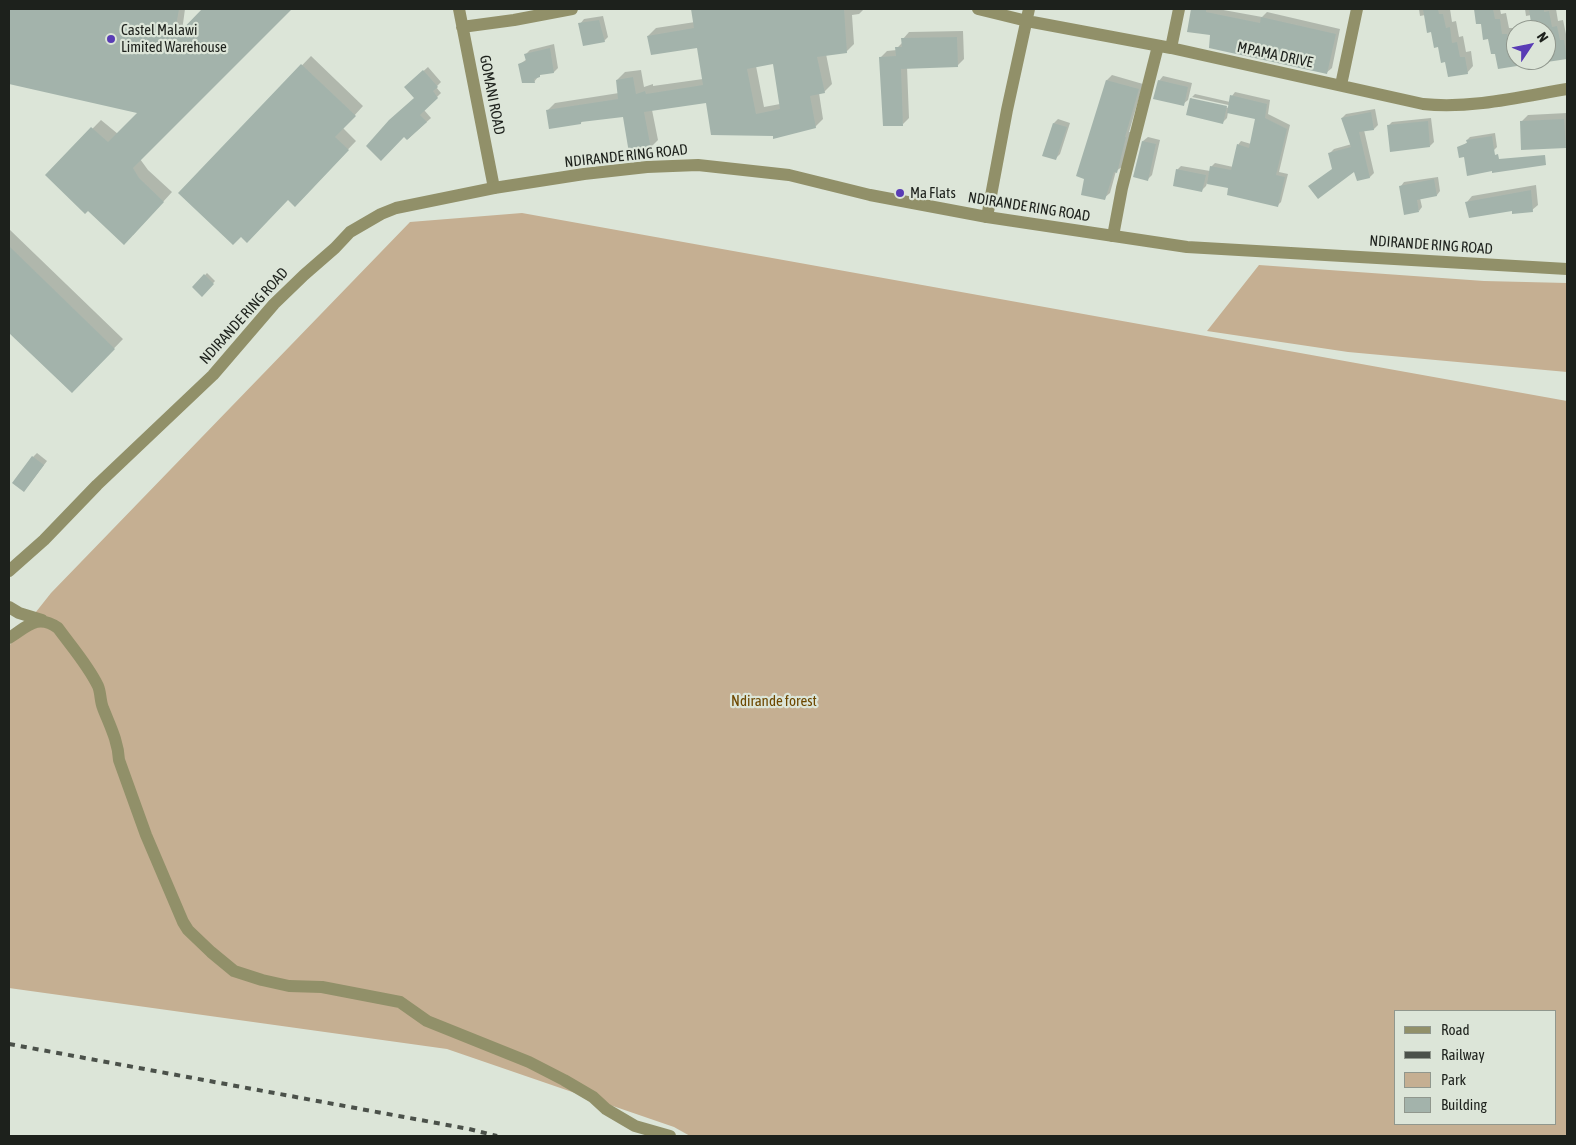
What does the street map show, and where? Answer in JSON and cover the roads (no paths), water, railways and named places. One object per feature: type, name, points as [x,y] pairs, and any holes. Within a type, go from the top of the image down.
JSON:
[{"type":"street","name":"GOMANI ROAD","points":[[459,9],[494,188]]},
{"type":"street","points":[[462,27],[572,9]]},
{"type":"street","name":"MPAMA DRIVE","points":[[978,9],[1028,15],[1158,46],[1423,104],[1444,106],[1466,105],[1567,89]]},
{"type":"street","points":[[1171,48],[1179,9]]},
{"type":"street","points":[[1341,85],[1357,9]]},
{"type":"street","points":[[987,217],[1007,110],[1028,15]]},
{"type":"street","points":[[1113,236],[1122,188],[1158,46]]},
{"type":"street","name":"NDIRANDE RING ROAD","points":[[9,571],[44,540],[97,485],[213,375],[274,304],[350,232],[381,214],[396,208],[494,188],[619,170],[698,165],[789,174],[870,195],[987,217],[1187,247],[1567,269]]},
{"type":"street","points":[[9,607],[19,613],[51,623],[58,628],[99,688],[101,704],[114,732],[119,760],[146,835],[183,922],[188,930],[234,971],[289,986],[322,987],[400,1002],[427,1021],[529,1062],[564,1080],[593,1097],[606,1109],[635,1126],[670,1136]]},
{"type":"street","points":[[9,638],[36,621],[42,620]]},
{"type":"railway","points":[[9,1044],[469,1129],[497,1136]]},
{"type":"place","name":"Castel Malawi Limited Warehouse","points":[[111,39]]},
{"type":"place","name":"Ma Flats","points":[[900,193]]},
{"type":"park label","name":"Ndirande forest","points":[[774,701]]}]
